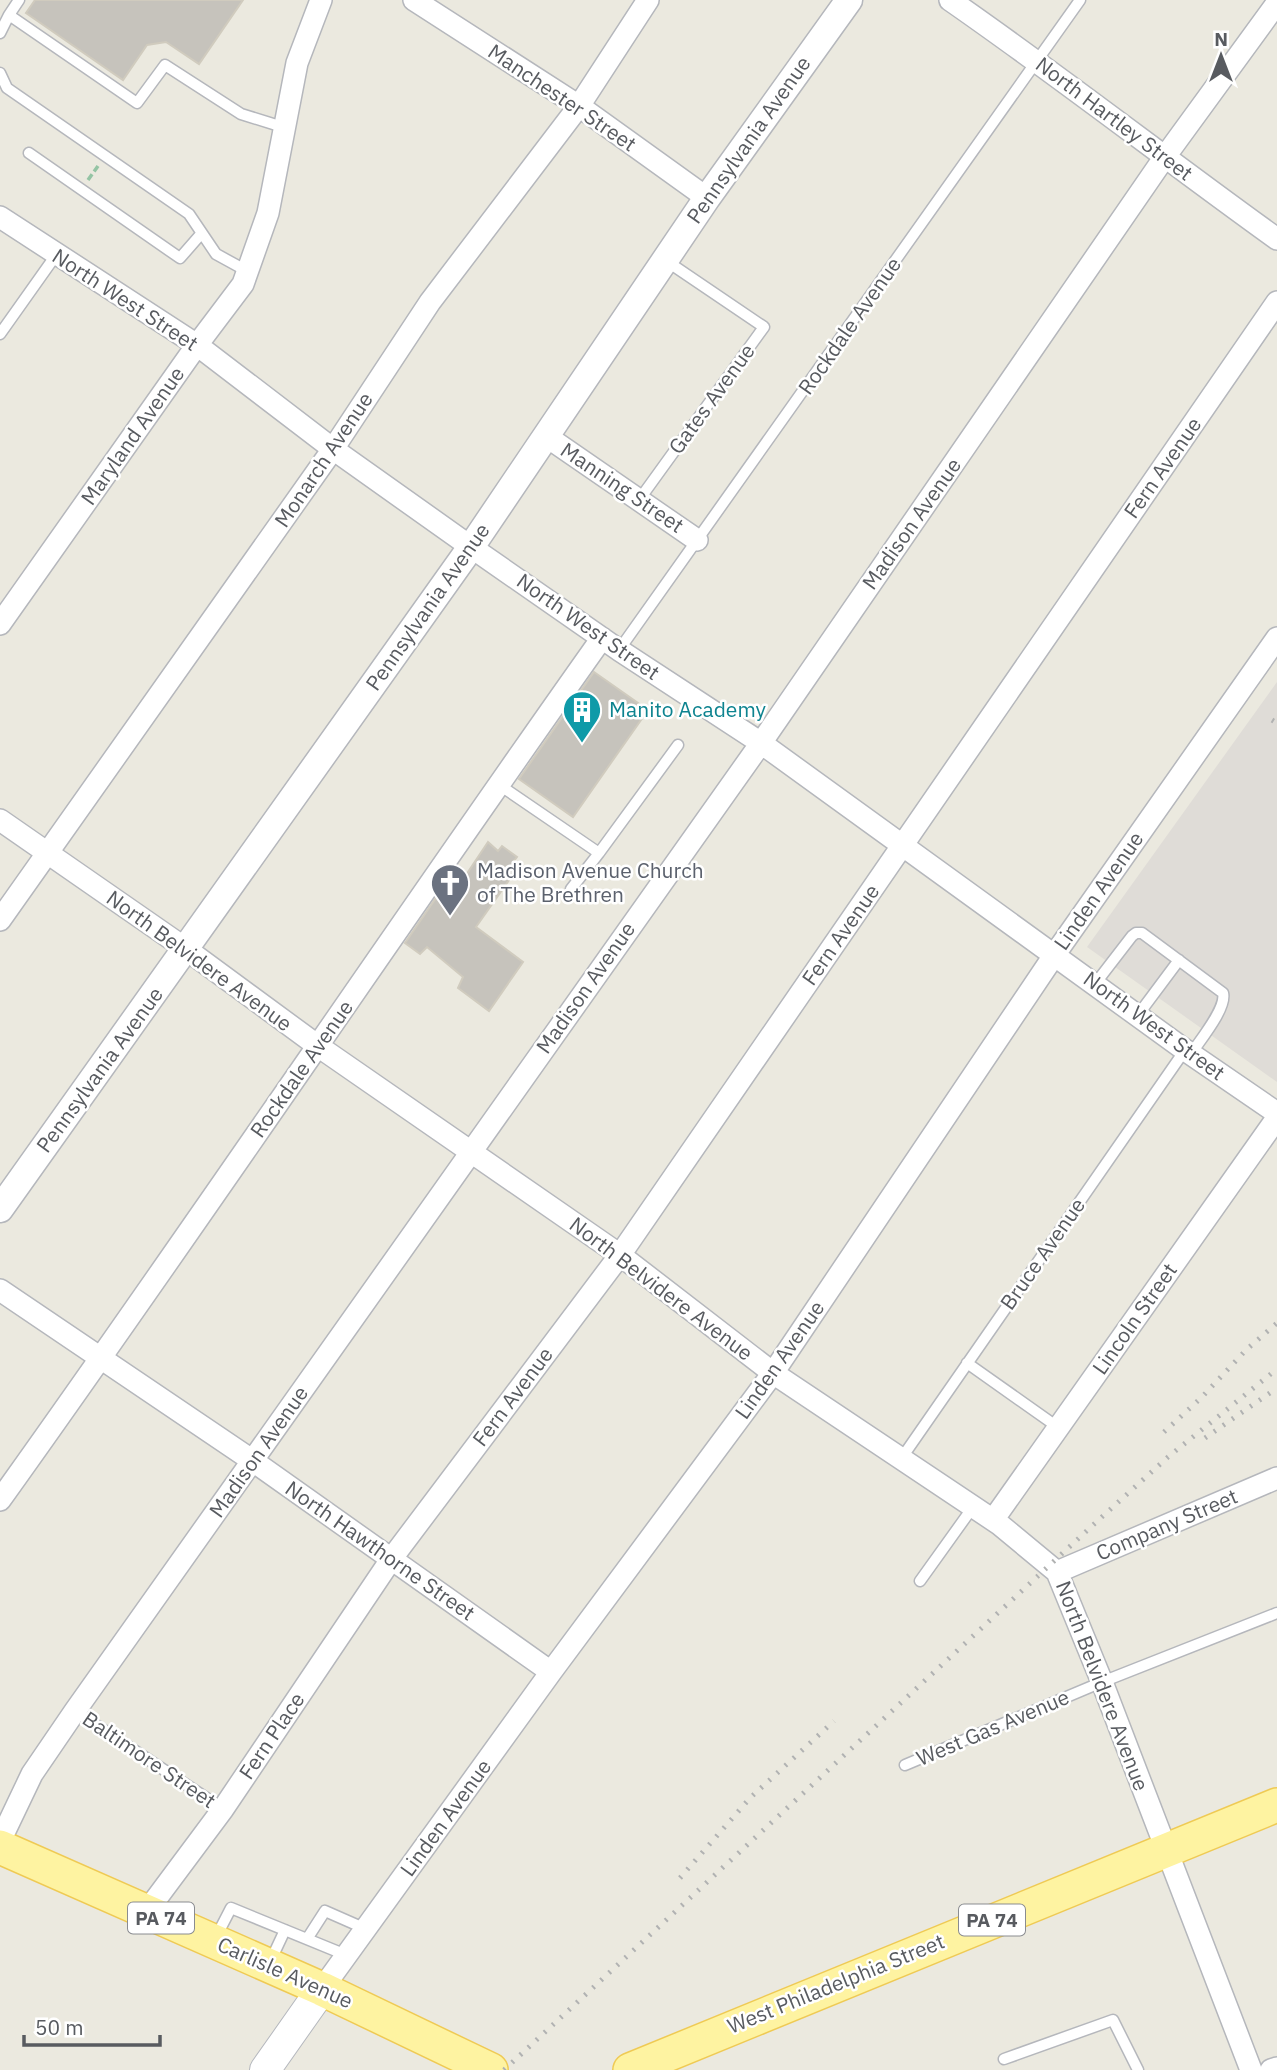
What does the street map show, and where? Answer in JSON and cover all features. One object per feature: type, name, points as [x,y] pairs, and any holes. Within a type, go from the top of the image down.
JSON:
[{"type":"main road","name":"West Philadelphia Street","points":[[630,2070],[1277,1805]]},
{"type":"main road","name":"Carlisle Avenue","points":[[0,1847],[322,1989],[491,2070]]},
{"type":"main road","name":"Linden Avenue","points":[[265,2070],[322,1989]]},
{"type":"street","name":"Maryland Avenue","points":[[0,624],[243,284],[268,213],[297,63],[321,0]]},
{"type":"street","name":"Manchester Street","points":[[414,0],[579,106],[707,198]]},
{"type":"street","name":"Monarch Avenue","points":[[0,920],[333,449],[430,302],[579,106],[647,0]]},
{"type":"street","name":"Pennsylvania Avenue","points":[[0,1209],[471,547],[707,198],[849,0]]},
{"type":"street","name":"North Hartley Street","points":[[950,0],[1038,61],[1164,158],[1277,239]]},
{"type":"street","name":"Madison Avenue","points":[[0,1841],[33,1774],[75,1711],[761,743],[1164,158],[1277,3]]},
{"type":"street","name":"North West Street","points":[[0,216],[197,345],[333,449],[611,644],[761,743],[1188,1052],[1277,1112]]},
{"type":"street","name":"Fern Avenue","points":[[392,1558],[620,1255],[1277,302]]},
{"type":"street","name":"Manning Street","points":[[546,436],[697,540]]},
{"type":"street","name":"Linden Avenue","points":[[322,1989],[772,1373],[1055,954],[1277,638]]},
{"type":"street","name":"Rockdale Avenue","points":[[0,1500],[101,1360],[498,784],[611,644]]},
{"type":"street","name":"North Belvidere Avenue","points":[[0,820],[318,1046],[620,1255],[772,1373],[993,1520],[1057,1572],[1251,2070]]},
{"type":"street","name":"Lincoln Street","points":[[993,1520],[1277,1118]]},
{"type":"street","name":"North Hawthorne Street","points":[[0,1290],[253,1461],[551,1672]]},
{"type":"street","name":"Company Street","points":[[1057,1572],[1277,1478]]},
{"type":"street","name":"Fern Place","points":[[147,1912],[223,1809],[392,1558]]},
{"type":"street","points":[[1271,2070],[1277,2068]]},
{"type":"lane","points":[[0,33],[19,0]]},
{"type":"lane","name":"Rockdale Avenue","points":[[611,644],[697,540],[1080,0]]},
{"type":"lane","points":[[9,15],[137,103],[165,65],[241,114],[286,128]]},
{"type":"lane","points":[[0,73],[7,88],[190,214],[215,254],[247,271]]},
{"type":"lane","points":[[29,153],[180,258],[201,234]]},
{"type":"lane","points":[[0,334],[56,255]]},
{"type":"lane","name":"Gates Avenue","points":[[639,500],[764,327],[665,260]]},
{"type":"lane","points":[[571,889],[678,746]]},
{"type":"lane","points":[[498,784],[599,853]]},
{"type":"lane","points":[[1095,984],[1136,933],[1142,933],[1179,960],[1138,1015]]},
{"type":"lane","name":"Bruce Avenue","points":[[901,1459],[1188,1052],[1222,1008],[1225,998],[1223,993],[1179,960]]},
{"type":"lane","points":[[967,1363],[1059,1428]]},
{"type":"lane","points":[[920,1581],[973,1507]]},
{"type":"lane","name":"West Gas Avenue","points":[[905,1765],[1102,1682],[1277,1613]]},
{"type":"lane","name":"Baltimore Street","points":[[75,1711],[223,1809]]},
{"type":"lane","points":[[213,1941],[231,1908],[346,1955]]},
{"type":"lane","points":[[307,1940],[325,1911],[366,1928]]},
{"type":"lane","points":[[268,1965],[285,1930]]},
{"type":"lane","points":[[1004,2059],[1113,2020],[1138,2070]]},
{"type":"path","points":[[81,190],[106,156]]},
{"type":"shaded area","points":[[1277,682],[1277,1082],[1087,947]]},
{"type":"building","points":[[35,0],[243,0],[199,64],[166,42],[147,45],[123,80],[26,13]]},
{"type":"building","name":"Manito Academy","points":[[594,672],[648,710],[573,817],[519,779]]},
{"type":"building","name":"Madison Avenue Church of The Brethren","points":[[488,842],[498,851],[502,846],[517,857],[514,861],[519,866],[476,927],[523,962],[489,1011],[458,988],[463,977],[427,947],[420,954],[405,943],[436,898],[446,905]]},
{"type":"railway","points":[[1272,720],[1277,723]]},
{"type":"railway","points":[[1164,1432],[1277,1323]]},
{"type":"railway","points":[[504,2070],[1093,1525],[1168,1457],[1277,1369]]},
{"type":"railway","points":[[1205,1438],[1277,1388]]},
{"type":"railway","points":[[680,1878],[750,1798],[834,1721]]},
{"type":"place","name":"Manito Academy","points":[[582,744]]},
{"type":"place","name":"Madison Avenue Church of The Brethren","points":[[450,917]]}]
